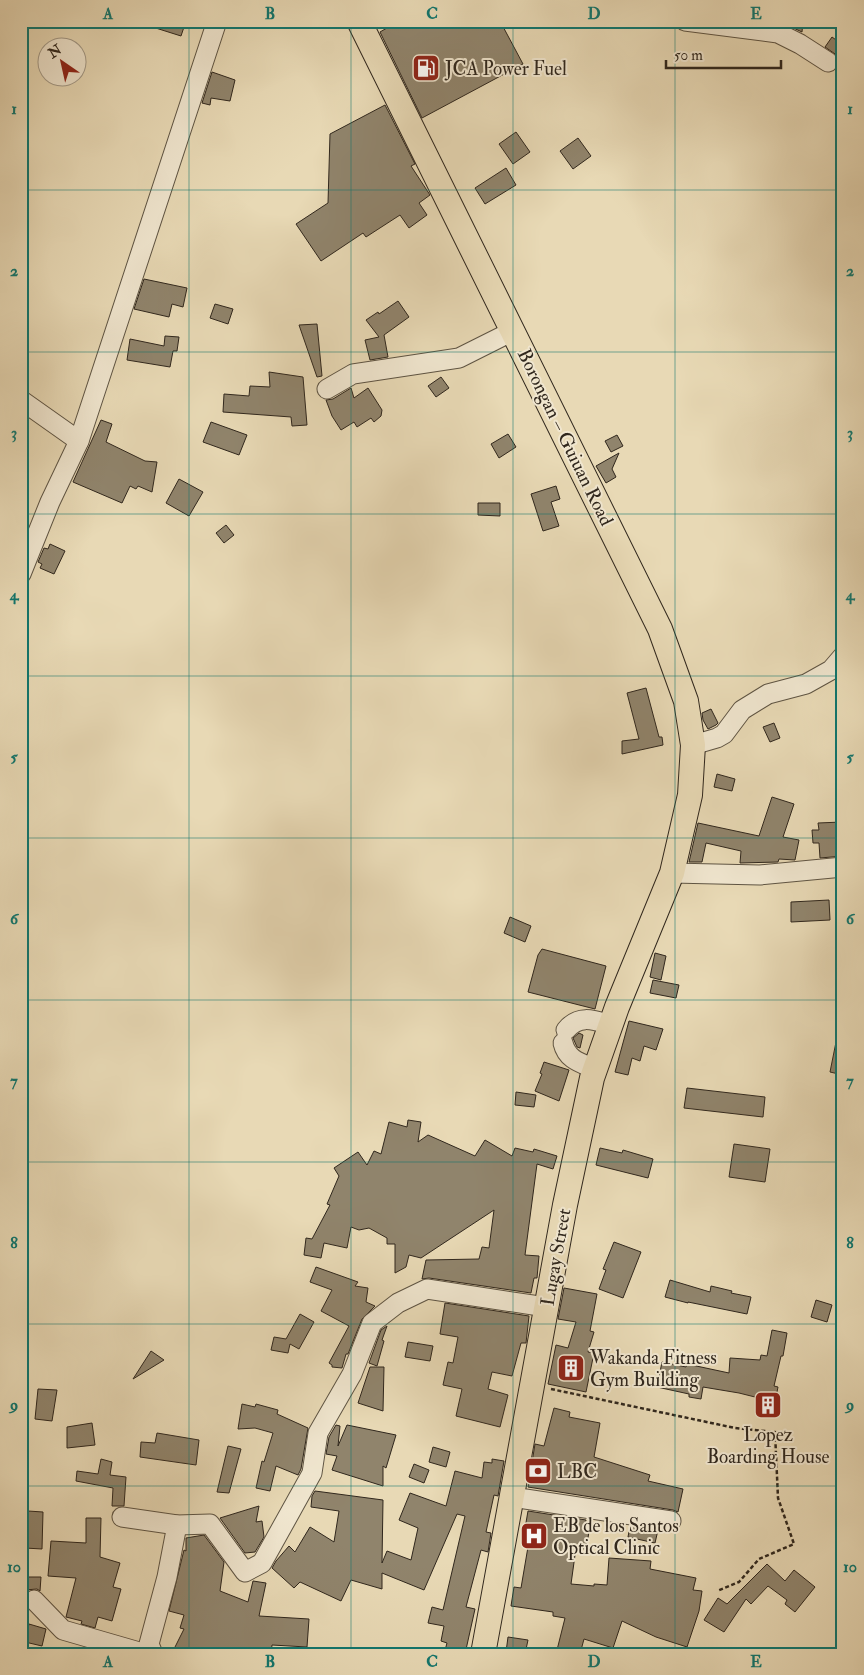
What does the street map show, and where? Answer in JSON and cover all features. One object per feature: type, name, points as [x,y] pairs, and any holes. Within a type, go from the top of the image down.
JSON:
[{"type":"main road","name":"Borongan – Guiuan Road","points":[[360,21],[660,629],[686,701],[693,745],[690,795],[672,872]]},
{"type":"main road","name":"Lugay Street","points":[[484,1654],[565,1205],[595,1069],[610,1025],[672,872]]},
{"type":"street","points":[[21,574],[50,502],[78,441],[217,21]]},
{"type":"street","points":[[685,21],[778,33],[800,44],[828,62]]},
{"type":"street","points":[[328,389],[352,374],[458,358],[513,332]]},
{"type":"street","points":[[21,400],[78,441]]},
{"type":"street","points":[[693,745],[724,734],[742,710],[768,694],[806,684],[831,670],[843,656]]},
{"type":"street","points":[[672,872],[760,876],[843,867]]},
{"type":"street","points":[[595,1069],[572,1058],[564,1049],[565,1036],[576,1021],[583,1019],[590,1019],[610,1025]]},
{"type":"street","points":[[122,1517],[177,1525],[210,1524],[245,1572],[262,1562],[312,1473],[318,1433],[352,1374],[372,1323],[398,1303],[427,1289],[546,1307]]},
{"type":"street","points":[[512,1496],[671,1521]]},
{"type":"street","points":[[153,1654],[149,1644],[167,1577],[177,1525]]},
{"type":"street","points":[[34,1600],[63,1630],[146,1654]]},
{"type":"path","points":[[532,1385],[735,1428],[775,1432],[778,1498],[794,1544],[759,1559],[739,1582],[717,1591]]},
{"type":"building","points":[[143,21],[186,21],[181,36],[143,24]]},
{"type":"building","points":[[399,21],[500,21],[523,64],[422,118],[380,32]]},
{"type":"building","points":[[785,21],[803,21],[802,32],[785,24]]},
{"type":"building","points":[[832,37],[843,45],[843,71],[838,67],[838,56],[825,47]]},
{"type":"building","points":[[212,72],[235,80],[230,101],[211,98],[210,105],[202,103]]},
{"type":"building","points":[[385,105],[415,164],[411,166],[430,195],[419,203],[427,215],[409,228],[400,215],[366,237],[363,233],[321,261],[296,224],[328,203],[330,134]]},
{"type":"building","points":[[516,132],[530,152],[513,164],[499,144]]},
{"type":"building","points":[[578,138],[591,156],[573,169],[560,151]]},
{"type":"building","points":[[506,168],[516,185],[485,204],[475,188]]},
{"type":"building","points":[[144,279],[187,288],[183,307],[172,304],[169,317],[134,309]]},
{"type":"building","points":[[398,301],[409,317],[384,335],[388,357],[370,360],[365,340],[379,337],[366,320]]},
{"type":"building","points":[[215,304],[233,309],[228,324],[210,318]]},
{"type":"building","points":[[317,324],[322,376],[317,377],[299,325]]},
{"type":"building","points":[[165,336],[179,337],[177,351],[173,351],[170,367],[127,360],[130,339],[164,346]]},
{"type":"building","points":[[269,372],[303,377],[307,425],[292,426],[291,417],[223,412],[224,394],[249,396],[250,386],[270,387]]},
{"type":"building","points":[[441,377],[449,388],[436,397],[428,386]]},
{"type":"building","points":[[351,388],[354,398],[368,388],[382,410],[381,416],[374,422],[371,418],[357,427],[354,422],[341,430],[332,416],[326,400],[333,399]]},
{"type":"building","points":[[101,420],[112,424],[106,442],[145,461],[157,462],[152,492],[138,486],[136,489],[130,486],[122,503],[73,482]]},
{"type":"building","points":[[211,422],[247,435],[239,455],[203,442]]},
{"type":"building","points":[[508,434],[516,447],[499,458],[491,444]]},
{"type":"building","points":[[617,435],[623,446],[611,452],[605,441]]},
{"type":"building","points":[[619,453],[612,469],[616,477],[606,483],[596,466]]},
{"type":"building","points":[[179,479],[203,492],[189,516],[166,503]]},
{"type":"building","points":[[556,486],[560,499],[551,502],[559,526],[543,531],[531,494]]},
{"type":"building","points":[[478,503],[500,503],[500,516],[478,515]]},
{"type":"building","points":[[226,525],[234,535],[224,543],[216,533]]},
{"type":"building","points":[[50,544],[65,551],[54,574],[40,568],[42,564],[38,562],[44,548],[48,549]]},
{"type":"building","points":[[646,688],[659,737],[662,737],[663,745],[622,754],[622,741],[639,739],[627,693]]},
{"type":"building","points":[[711,709],[718,723],[708,729],[703,720],[702,713]]},
{"type":"building","points":[[774,723],[780,738],[770,742],[763,727]]},
{"type":"building","points":[[717,774],[735,779],[732,791],[714,787]]},
{"type":"building","points":[[772,797],[794,804],[783,837],[799,840],[795,860],[779,859],[778,862],[740,863],[741,851],[706,843],[702,862],[689,862],[698,823],[759,836]]},
{"type":"building","points":[[842,822],[843,856],[820,858],[819,843],[813,843],[812,830],[819,830],[818,823]]},
{"type":"building","points":[[829,900],[830,920],[791,922],[791,902]]},
{"type":"building","points":[[510,917],[531,926],[525,942],[504,933]]},
{"type":"building","points":[[542,949],[606,966],[595,1009],[528,992],[538,955]]},
{"type":"building","points":[[655,953],[666,956],[661,980],[650,977]]},
{"type":"building","points":[[653,980],[679,985],[676,998],[650,993]]},
{"type":"building","points":[[629,1021],[663,1029],[656,1050],[644,1046],[640,1061],[632,1058],[628,1075],[615,1072]]},
{"type":"building","points":[[579,1033],[583,1035],[580,1048],[577,1047],[573,1038]]},
{"type":"building","points":[[837,1037],[843,1038],[843,1075],[830,1072]]},
{"type":"building","points":[[544,1062],[569,1070],[559,1101],[535,1091],[542,1074],[540,1073]]},
{"type":"building","points":[[687,1088],[765,1097],[763,1117],[684,1108]]},
{"type":"building","points":[[516,1092],[536,1095],[534,1107],[515,1105]]},
{"type":"building","points":[[408,1120],[421,1122],[418,1142],[428,1135],[475,1156],[485,1140],[512,1156],[515,1148],[533,1152],[534,1149],[557,1156],[553,1169],[537,1164],[525,1255],[539,1256],[537,1278],[534,1278],[531,1293],[429,1278],[422,1279],[426,1260],[479,1259],[482,1247],[489,1248],[494,1210],[421,1258],[409,1255],[406,1267],[395,1273],[395,1244],[387,1244],[387,1238],[369,1228],[359,1230],[351,1227],[347,1248],[324,1243],[321,1258],[304,1255],[306,1238],[312,1239],[330,1205],[327,1204],[339,1176],[334,1168],[358,1152],[367,1165],[374,1151],[381,1154],[389,1122],[407,1127]]},
{"type":"building","points":[[734,1144],[770,1149],[765,1182],[729,1177]]},
{"type":"building","points":[[600,1148],[622,1153],[623,1150],[653,1159],[648,1178],[596,1165]]},
{"type":"building","points":[[614,1242],[641,1252],[623,1298],[599,1289],[606,1270],[603,1269]]},
{"type":"building","points":[[316,1267],[358,1282],[355,1286],[368,1288],[366,1302],[375,1306],[362,1319],[348,1354],[346,1354],[342,1368],[332,1367],[329,1363],[349,1326],[321,1311],[332,1290],[310,1282]]},
{"type":"building","points":[[670,1280],[710,1292],[711,1286],[751,1297],[747,1314],[665,1297]]},
{"type":"building","points":[[564,1288],[597,1294],[590,1331],[594,1332],[588,1352],[594,1353],[586,1392],[548,1384],[556,1345],[568,1348],[576,1322],[558,1319]]},
{"type":"building","points":[[816,1300],[832,1305],[827,1322],[811,1317]]},
{"type":"building","points":[[445,1303],[529,1316],[526,1343],[521,1343],[512,1376],[492,1372],[488,1389],[508,1395],[500,1427],[456,1416],[462,1389],[443,1385],[448,1362],[453,1363],[458,1337],[440,1334]]},
{"type":"building","points":[[300,1314],[314,1322],[299,1349],[290,1344],[288,1353],[271,1350],[274,1337],[286,1339]]},
{"type":"building","points":[[387,1326],[377,1366],[369,1363],[381,1330]]},
{"type":"building","points":[[772,1330],[787,1333],[783,1356],[781,1356],[774,1386],[778,1387],[775,1402],[703,1387],[701,1399],[689,1397],[689,1394],[657,1387],[662,1362],[686,1367],[687,1364],[729,1373],[730,1358],[760,1360],[761,1355],[767,1356]]},
{"type":"building","points":[[408,1342],[433,1346],[430,1361],[405,1357]]},
{"type":"building","points":[[151,1351],[164,1360],[133,1379]]},
{"type":"building","points":[[370,1367],[384,1367],[383,1411],[358,1403]]},
{"type":"building","points":[[38,1389],[57,1390],[52,1421],[35,1419]]},
{"type":"building","points":[[242,1404],[255,1407],[256,1404],[278,1410],[277,1414],[308,1428],[301,1469],[298,1475],[276,1466],[270,1491],[256,1488],[262,1461],[264,1462],[273,1433],[255,1428],[238,1429]]},
{"type":"building","points":[[554,1408],[570,1412],[569,1417],[600,1423],[594,1457],[650,1475],[648,1481],[683,1489],[678,1512],[528,1487],[535,1444],[544,1446]]},
{"type":"building","points":[[92,1423],[95,1445],[67,1448],[67,1427]]},
{"type":"building","points":[[336,1425],[340,1426],[338,1446],[347,1425],[396,1435],[386,1468],[383,1466],[383,1486],[332,1470],[337,1456],[326,1454],[329,1437]]},
{"type":"building","points":[[157,1433],[199,1440],[196,1465],[140,1457],[141,1442],[155,1443]]},
{"type":"building","points":[[228,1446],[241,1449],[229,1493],[217,1492]]},
{"type":"building","points":[[433,1447],[450,1452],[446,1467],[429,1462]]},
{"type":"building","points":[[101,1459],[112,1462],[110,1475],[126,1477],[124,1506],[112,1506],[113,1488],[76,1481],[77,1471],[98,1474]]},
{"type":"building","points":[[492,1459],[504,1461],[498,1496],[494,1495],[486,1532],[491,1533],[488,1552],[481,1550],[466,1607],[475,1609],[465,1654],[444,1654],[447,1643],[441,1641],[444,1626],[428,1623],[432,1607],[443,1610],[465,1516],[457,1514],[424,1590],[382,1573],[382,1589],[351,1580],[341,1601],[300,1582],[294,1588],[272,1568],[289,1546],[295,1552],[310,1527],[334,1542],[339,1511],[311,1507],[312,1496],[315,1491],[383,1500],[382,1563],[387,1551],[411,1560],[418,1528],[399,1520],[410,1493],[446,1506],[455,1471],[482,1478],[484,1462],[492,1463]]},
{"type":"building","points":[[414,1464],[429,1470],[424,1483],[409,1477]]},
{"type":"building","points":[[259,1506],[256,1522],[262,1521],[264,1537],[255,1552],[245,1553],[220,1518]]},
{"type":"building","points":[[28,1511],[43,1512],[42,1549],[25,1548]]},
{"type":"building","points":[[528,1511],[586,1520],[584,1532],[589,1532],[586,1549],[576,1548],[571,1584],[607,1585],[609,1558],[651,1561],[650,1569],[696,1578],[693,1590],[702,1591],[699,1611],[687,1647],[656,1637],[622,1621],[613,1648],[584,1639],[580,1654],[556,1654],[565,1618],[553,1616],[553,1612],[511,1606],[514,1587],[521,1588],[529,1541],[523,1540]]},
{"type":"building","points":[[86,1518],[101,1518],[100,1557],[120,1563],[113,1587],[121,1589],[112,1621],[98,1617],[95,1628],[81,1624],[82,1621],[66,1617],[76,1578],[48,1576],[51,1541],[86,1543]]},
{"type":"building","points":[[630,1526],[658,1530],[655,1543],[628,1537]]},
{"type":"building","points":[[204,1535],[224,1562],[220,1591],[248,1602],[253,1581],[266,1583],[259,1616],[309,1619],[307,1647],[272,1645],[271,1654],[214,1654],[197,1651],[196,1654],[184,1654],[173,1651],[184,1629],[180,1628],[184,1615],[169,1611],[184,1550],[186,1551],[186,1538]]},
{"type":"building","points":[[767,1564],[785,1581],[794,1570],[815,1587],[795,1612],[785,1604],[787,1600],[768,1586],[751,1604],[746,1599],[724,1632],[704,1620],[718,1598],[727,1604]]},
{"type":"building","points":[[26,1577],[41,1577],[40,1591],[37,1589],[25,1590]]},
{"type":"building","points":[[29,1624],[46,1629],[42,1646],[25,1642]]},
{"type":"building","points":[[508,1637],[528,1640],[525,1654],[506,1652]]},
{"type":"place","name":"JCA Power Fuel","points":[[426,68]]},
{"type":"place","name":"Wakanda Fitness Gym Building","points":[[571,1368]]},
{"type":"place","name":"Lopez Boarding House","points":[[768,1405]]},
{"type":"place","name":"LBC","points":[[538,1471]]},
{"type":"place","name":"EB de los Santos Optical Clinic","points":[[534,1536]]}]
